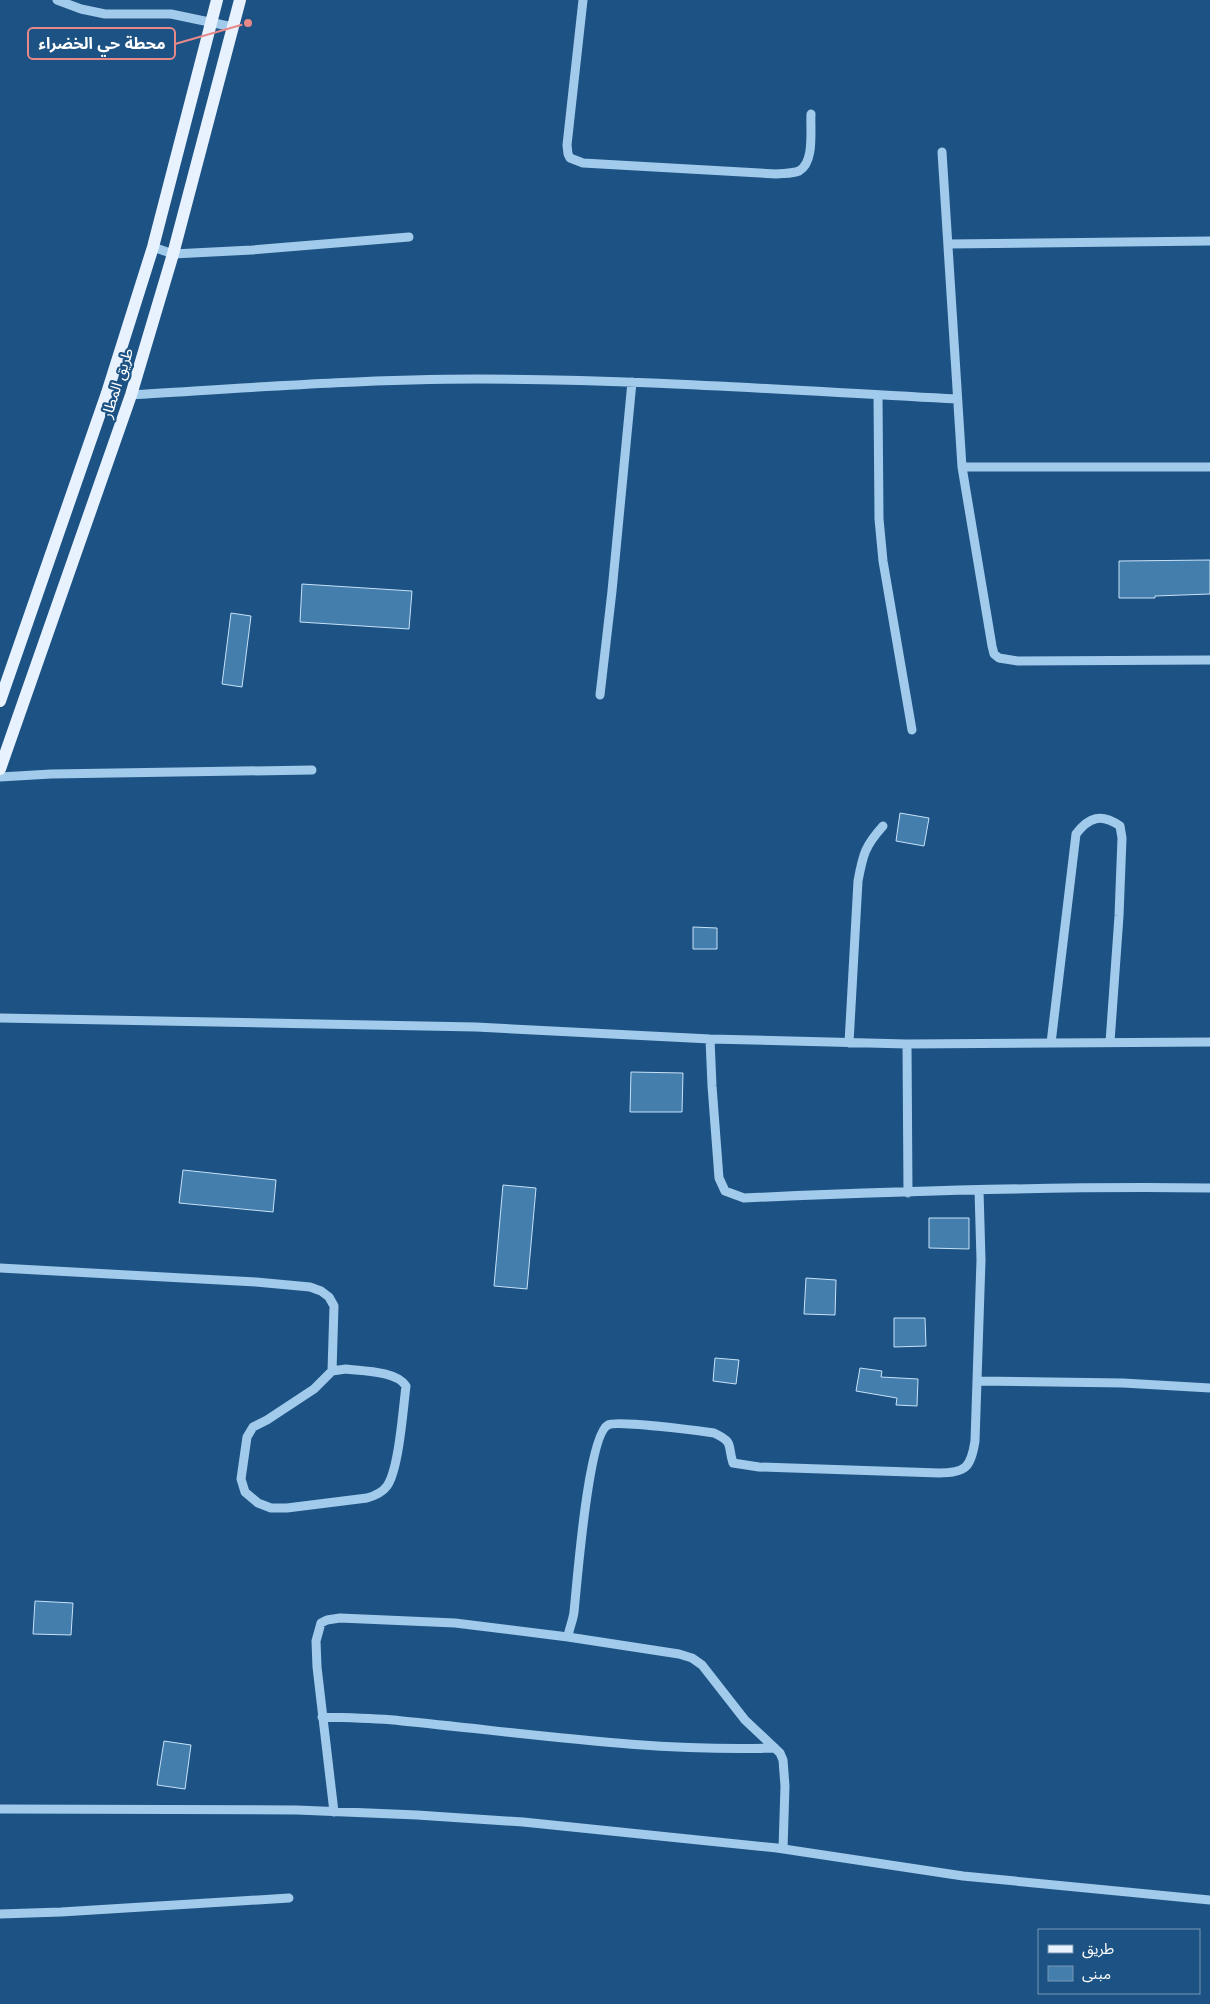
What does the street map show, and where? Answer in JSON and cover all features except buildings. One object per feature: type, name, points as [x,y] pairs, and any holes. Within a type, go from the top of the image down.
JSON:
[{"type":"main road","name":"طريق المطار","points":[[0,701],[52,554],[153,247],[217,0]]},
{"type":"main road","name":"طريق المطار","points":[[0,769],[131,395],[173,254],[240,0]]},
{"type":"main road","points":[[52,554],[73,561]]},
{"type":"street","points":[[57,0],[81,9],[105,14],[171,14],[233,27]]},
{"type":"street","points":[[583,0],[567,145],[568,154],[576,161],[583,163],[776,174],[792,173],[800,170],[807,163],[811,114]]},
{"type":"street","points":[[942,152],[962,467],[987,624],[994,654],[999,658],[1018,661],[1210,660]]},
{"type":"street","points":[[153,247],[173,254],[252,250],[409,237]]},
{"type":"street","points":[[948,244],[1210,241]]},
{"type":"street","points":[[131,395],[438,380],[547,380],[632,382],[957,399]]},
{"type":"street","points":[[600,695],[632,382]]},
{"type":"street","points":[[878,395],[880,536],[912,730]]},
{"type":"street","points":[[962,467],[1210,467]]},
{"type":"street","points":[[0,778],[51,774],[312,770]]},
{"type":"street","points":[[1051,1043],[1076,834],[1084,824],[1094,818],[1110,819],[1120,826],[1122,838],[1119,916],[1110,1042]]},
{"type":"street","points":[[849,1043],[858,880],[862,855],[870,841],[883,826]]},
{"type":"street","points":[[0,1018],[86,1018],[213,1023],[476,1027],[710,1039],[849,1043],[1210,1042]]},
{"type":"street","points":[[710,1039],[719,1178],[725,1191],[744,1198],[979,1190],[1126,1187],[1210,1188]]},
{"type":"street","points":[[907,1044],[908,1193]]},
{"type":"street","points":[[568,1637],[574,1613],[578,1560],[589,1485],[599,1438],[603,1428],[608,1424],[714,1433],[725,1438],[730,1446],[733,1463],[744,1466],[852,1472],[951,1473],[962,1471],[968,1466],[973,1454],[977,1382],[981,1260],[979,1190]]},
{"type":"street","points":[[0,1268],[310,1286],[329,1297],[334,1306],[332,1371],[314,1389],[268,1420],[253,1427],[247,1437],[240,1479],[245,1492],[258,1503],[271,1508],[287,1508],[367,1498],[379,1494],[386,1487],[394,1472],[406,1386],[402,1380],[392,1376],[346,1368],[332,1371]]},
{"type":"street","points":[[977,1382],[1124,1383],[1210,1388]]},
{"type":"street","points":[[334,1812],[322,1717],[316,1641],[321,1623],[340,1618],[455,1623],[665,1651],[692,1658],[702,1666],[745,1720],[775,1748],[783,1760],[785,1786],[783,1849]]},
{"type":"street","points":[[322,1717],[400,1721],[552,1737],[643,1744],[733,1749],[775,1748]]},
{"type":"street","points":[[0,1809],[179,1809],[334,1812],[523,1822],[783,1849],[963,1876],[1210,1900]]},
{"type":"street","points":[[0,1914],[70,1912],[289,1898]]},
{"type":"place","name":"محطة حي الخضراء","points":[[248,23]]}]
